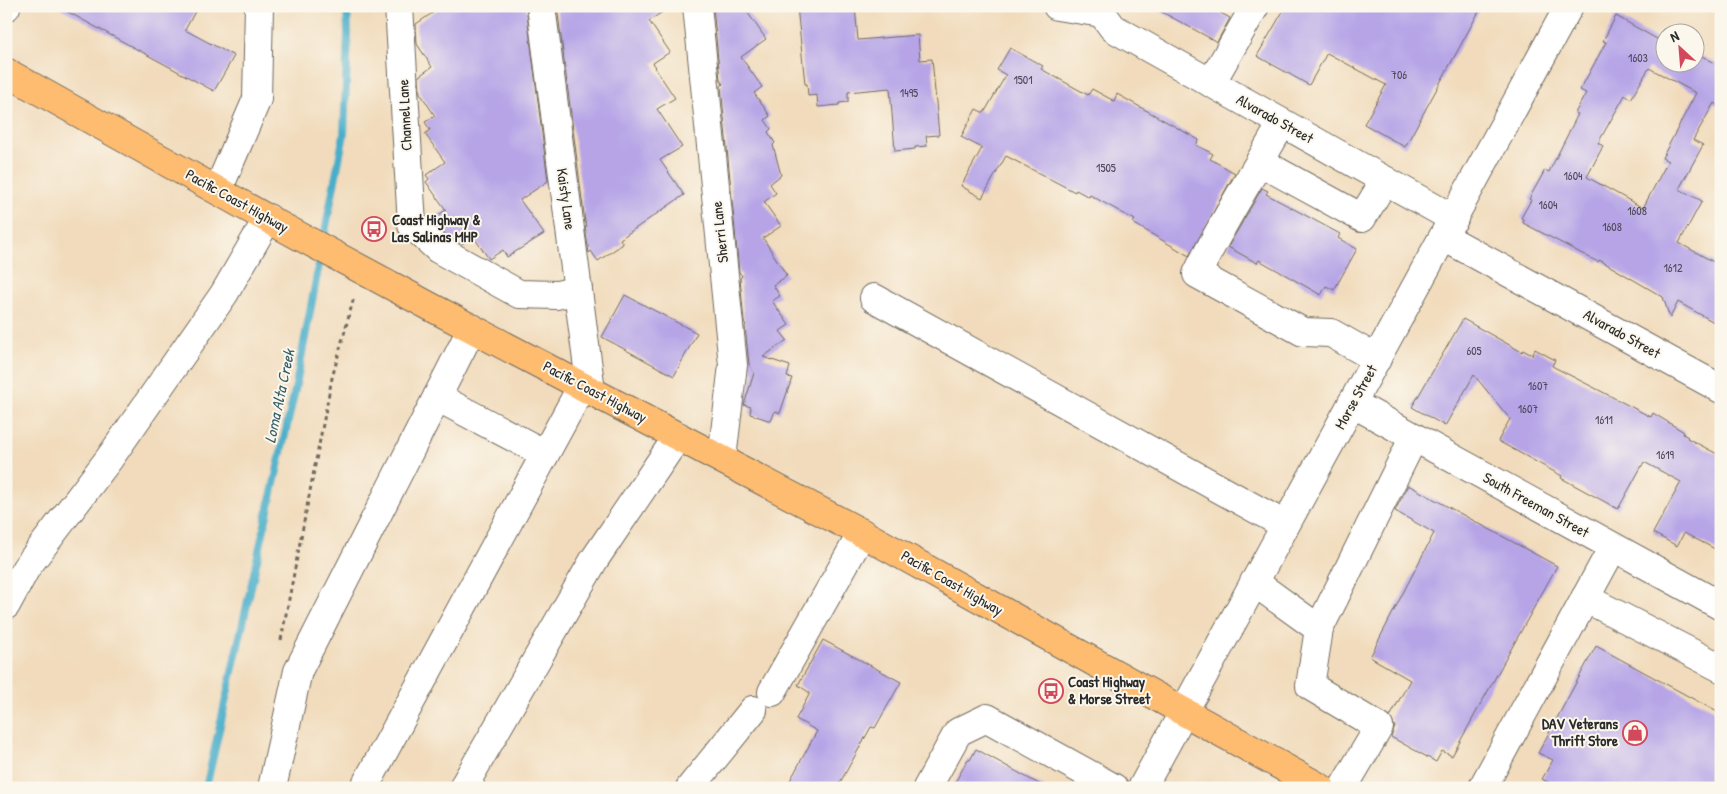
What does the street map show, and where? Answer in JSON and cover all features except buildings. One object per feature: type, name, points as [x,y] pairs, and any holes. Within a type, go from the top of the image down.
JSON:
[{"type":"main road","name":"Pacific Coast Highway","points":[[6,72],[362,269],[862,533],[1321,788]]},
{"type":"street","points":[[218,190],[257,100],[259,6]]},
{"type":"street","name":"Channel Lane","points":[[399,6],[412,225],[438,249],[519,294],[557,295],[578,290]]},
{"type":"street","name":"Kaisty Lane","points":[[541,6],[578,290],[587,388]]},
{"type":"street","name":"Sherri Lane","points":[[697,6],[733,365],[722,458]]},
{"type":"street","points":[[1058,6],[1101,10]]},
{"type":"street","points":[[1212,83],[1255,6]]},
{"type":"street","name":"Morse Street","points":[[1142,788],[1570,6]]},
{"type":"street","name":"Alvarado Street","points":[[1101,10],[1113,28],[1385,180],[1449,228],[1721,388]]},
{"type":"street","points":[[1282,123],[1231,208],[1197,274],[1303,332],[1332,333],[1377,359]]},
{"type":"street","points":[[1260,162],[1362,218],[1385,180]]},
{"type":"street","points":[[6,605],[26,568],[109,459],[273,221]]},
{"type":"street","points":[[874,298],[1285,525]]},
{"type":"street","points":[[272,788],[298,671],[472,328]]},
{"type":"street","points":[[364,788],[545,454],[587,388]]},
{"type":"street","points":[[437,397],[545,454]]},
{"type":"street","name":"South Freeman Street","points":[[1352,403],[1721,606]]},
{"type":"street","points":[[471,788],[465,784],[594,560],[678,436]]},
{"type":"street","points":[[1344,788],[1379,727],[1310,686],[1319,629],[1414,437]]},
{"type":"street","points":[[690,788],[762,701],[862,533]]},
{"type":"street","points":[[1485,787],[1613,547]]},
{"type":"street","points":[[1254,582],[1319,629]]},
{"type":"street","points":[[1585,598],[1721,668]]},
{"type":"street","points":[[927,788],[958,732],[987,718],[1114,788]]},
{"type":"path","points":[[281,642],[332,378],[362,269]]},
{"type":"waterway","name":"Loma Alta Creek","points":[[323,242],[344,134],[348,33],[347,6]]},
{"type":"waterway","name":"Loma Alta Creek","points":[[206,788],[295,390],[321,254]]},
{"type":"place","name":"Coast Highway & Las Salinas MHP","points":[[374,229]]},
{"type":"place","name":"Coast Highway & Morse Street","points":[[1051,691]]},
{"type":"place","name":"DAV Veterans Thrift Store","points":[[1635,733]]}]
